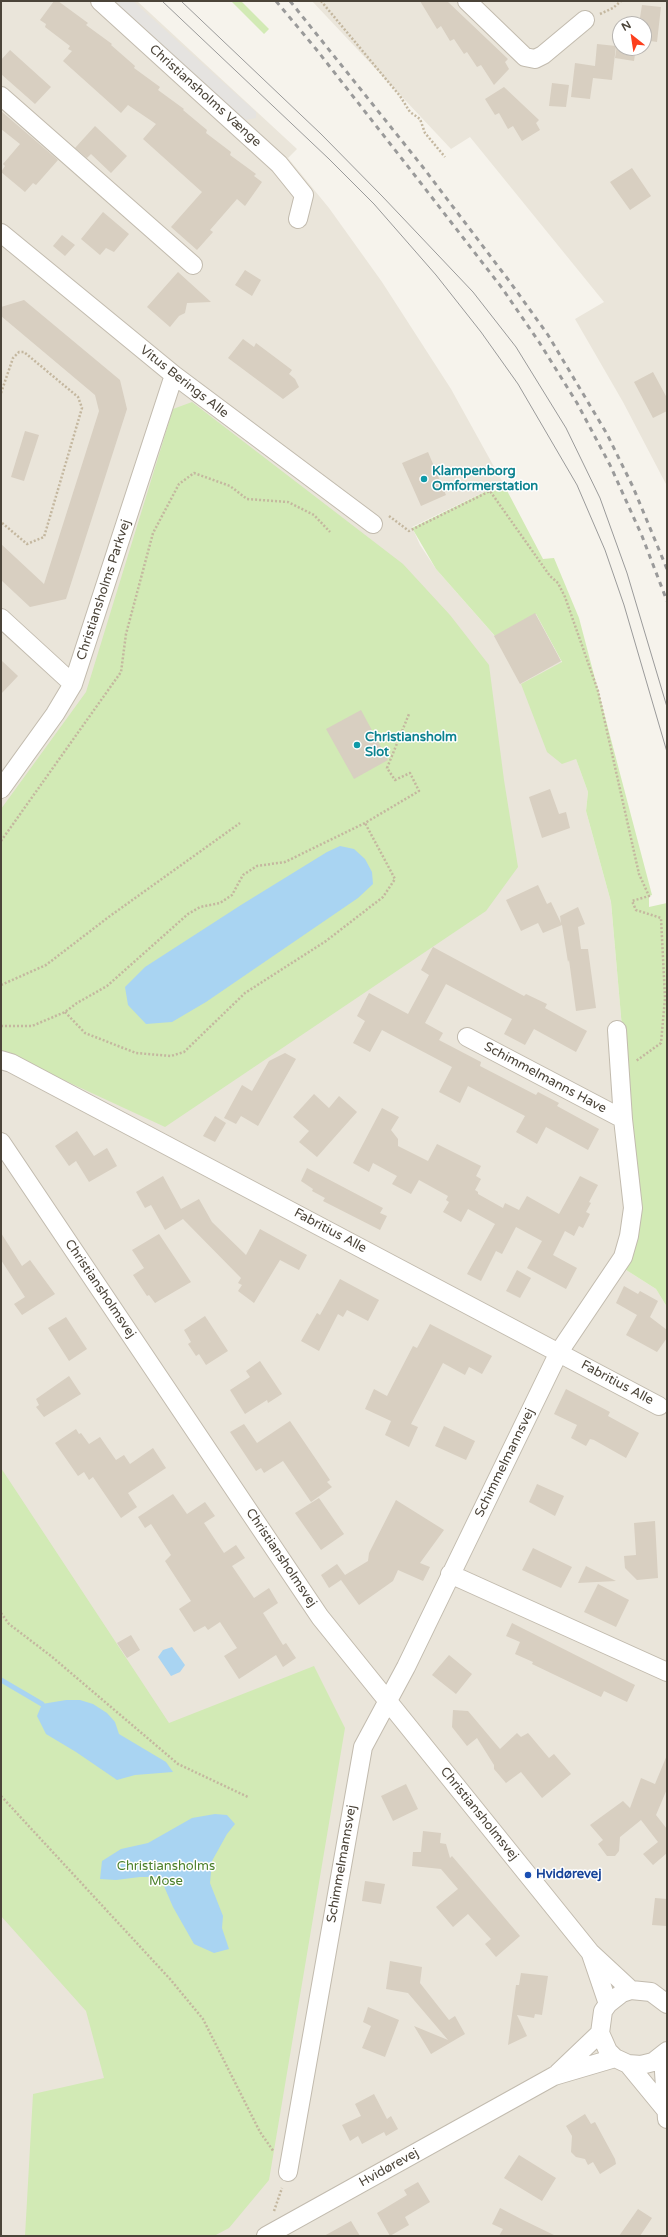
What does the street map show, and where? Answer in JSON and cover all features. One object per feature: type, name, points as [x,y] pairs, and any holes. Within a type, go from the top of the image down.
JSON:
[{"type":"street","name":"Christiansholms Vænge","points":[[100,1],[279,164],[304,195],[298,219]]},
{"type":"street","points":[[468,1],[525,57],[534,59],[543,55],[585,20]]},
{"type":"street","points":[[1,96],[193,265]]},
{"type":"street","name":"Vitus Berings Alle","points":[[1,233],[174,375],[367,520]]},
{"type":"street","name":"Christiansholms Parkvej","points":[[1,789],[55,714],[73,684],[174,375]]},
{"type":"street","points":[[1,618],[73,684]]},
{"type":"street","name":"Schimmelmanns Have","points":[[559,1352],[623,1257],[629,1236],[633,1208],[623,1119],[617,1030]]},
{"type":"street","name":"Schimmelmanns Have","points":[[467,1037],[623,1119]]},
{"type":"street","name":"Fabritius Alle","points":[[1,1060],[18,1066],[659,1406]]},
{"type":"street","name":"Christiansholmsvej","points":[[1,1142],[320,1617],[590,1952],[631,1990]]},
{"type":"street","name":"Schimmelmannsvej","points":[[288,2172],[363,1746],[406,1667],[559,1352]]},
{"type":"street","points":[[450,1574],[667,1672]]},
{"type":"street","name":"Christiansholmsvej","points":[[590,1952],[608,2004]]},
{"type":"street","points":[[665,1998],[643,1990],[631,1990],[622,1993],[608,2004],[600,2020],[600,2033],[608,2051],[622,2061],[666,2114]]},
{"type":"street","name":"Hvidørevej","points":[[266,2236],[554,2076],[600,2033]]},
{"type":"street","points":[[665,2053],[666,2114]]},
{"type":"street","name":"Hvidørevej","points":[[554,2076],[622,2061],[641,2065],[653,2062],[665,2053]]},
{"type":"path","points":[[321,1],[400,96],[410,112],[420,119],[425,133],[445,157]]},
{"type":"path","points":[[585,20],[613,8],[621,1]]},
{"type":"path","points":[[1,393],[13,358],[19,352],[24,352],[78,397],[82,408],[44,537],[27,544],[1,522]]},
{"type":"path","points":[[1,842],[120,672],[126,634],[154,533],[179,484],[194,473],[230,486],[247,499],[288,502],[314,515],[330,532]]},
{"type":"path","points":[[367,520],[378,508],[409,531],[490,491],[550,576],[558,583],[565,597],[598,691],[639,874],[648,896],[632,901],[636,910],[661,918],[665,998],[661,1043],[619,1073]]},
{"type":"path","points":[[1,1026],[32,1026],[65,1012],[77,1003],[107,986],[188,914],[200,907],[220,903],[232,895],[243,876],[258,866],[285,862],[365,823],[419,791],[410,773],[395,780],[387,768],[409,714]]},
{"type":"path","points":[[1,985],[46,965],[110,916],[240,823]]},
{"type":"path","points":[[65,1012],[85,1033],[136,1053],[171,1056],[184,1052],[245,993],[326,941],[383,897],[395,879],[365,823]]},
{"type":"path","points":[[1,1613],[9,1624],[51,1656],[178,1764],[248,1797]]},
{"type":"path","points":[[1,1796],[170,1979],[203,2019],[260,2132],[288,2172],[272,2215]]},
{"type":"shaded area","points":[[1,1],[137,1],[297,149],[288,158],[329,208],[382,282],[451,389],[503,483],[412,527],[420,545],[436,569],[494,635],[536,614],[562,663],[522,684],[576,759],[588,792],[586,811],[611,902],[630,1119],[623,1268],[656,1289],[667,1307],[667,2236],[1,2236]]},
{"type":"shaded area","points":[[114,1],[133,1],[256,112],[256,118],[245,120]]},
{"type":"shaded area","points":[[312,1],[667,1],[667,486],[623,402],[575,319],[604,302],[470,137],[451,149]]},
{"type":"green space","points":[[231,1],[241,1],[269,29],[264,34]]},
{"type":"green space","points":[[192,402],[403,564],[450,615],[489,665],[504,780],[518,867],[486,911],[165,1127],[1,1051],[1,809],[86,692],[173,409]]},
{"type":"green space","points":[[503,483],[543,559],[554,558],[579,618],[652,895],[649,896],[649,907],[667,903],[667,1307],[656,1289],[623,1268],[630,1119],[611,902],[586,811],[588,792],[576,759],[562,764],[547,752],[521,684],[562,662],[536,614],[495,636],[436,569],[412,528]]},
{"type":"green space","name":"Christiansholms Mose","points":[[1,1468],[169,1723],[314,1666],[345,1728],[269,2180],[229,2228],[214,2236],[25,2236],[33,2094],[104,2078],[86,2011],[1,1916]]},
{"type":"water","points":[[340,846],[354,849],[365,859],[372,872],[373,884],[358,898],[206,1002],[172,1022],[146,1024],[128,1005],[125,987],[145,967],[241,905],[327,852]]},
{"type":"water","points":[[172,1647],[185,1665],[180,1672],[171,1676],[158,1657],[163,1650]]},
{"type":"water","points":[[66,1700],[80,1700],[93,1704],[107,1713],[115,1722],[119,1734],[166,1762],[173,1772],[135,1775],[117,1780],[76,1752],[46,1734],[37,1716],[42,1704]]},
{"type":"water","points":[[215,1814],[227,1815],[235,1824],[227,1834],[212,1861],[210,1883],[223,1916],[222,1928],[229,1949],[214,1953],[194,1944],[173,1907],[160,1877],[140,1877],[116,1880],[100,1879],[102,1861],[121,1849],[148,1843],[192,1818]]},
{"type":"building","points":[[54,1],[58,1],[88,23],[86,25],[112,44],[111,45],[135,66],[134,68],[160,87],[158,90],[184,109],[183,110],[207,130],[206,133],[231,152],[230,155],[256,174],[254,176],[262,182],[245,206],[237,199],[210,230],[213,232],[197,250],[171,227],[202,192],[143,139],[156,124],[128,105],[121,113],[63,61],[72,51],[68,49],[70,46],[45,27],[46,24],[40,20]]},
{"type":"building","points":[[420,1],[447,1],[508,59],[505,62],[509,69],[494,85],[481,65],[477,67],[467,52],[464,54],[454,39],[450,41],[441,26],[437,29]]},
{"type":"building","points":[[642,5],[661,7],[657,42],[652,41],[652,16],[640,16]]},
{"type":"building","points":[[597,44],[612,46],[612,56],[615,56],[612,80],[593,78],[590,99],[571,97],[575,63],[595,66]]},
{"type":"building","points":[[10,50],[51,87],[35,104],[1,74],[1,60]]},
{"type":"building","points":[[615,56],[635,56],[634,61],[615,58]]},
{"type":"building","points":[[552,83],[569,85],[566,107],[549,106]]},
{"type":"building","points":[[504,87],[539,120],[536,123],[540,130],[522,141],[513,126],[508,129],[499,113],[495,115],[485,99]]},
{"type":"building","points":[[1,111],[58,160],[36,185],[33,183],[25,192],[1,172],[5,166],[3,164],[20,144],[1,129]]},
{"type":"building","points":[[95,126],[127,156],[111,173],[91,154],[87,158],[75,148]]},
{"type":"building","points":[[632,168],[651,196],[630,210],[610,182]]},
{"type":"building","points":[[103,212],[129,234],[114,252],[106,248],[100,255],[81,239]]},
{"type":"building","points":[[62,235],[75,245],[65,256],[53,246]]},
{"type":"building","points":[[245,270],[261,280],[252,296],[235,285]]},
{"type":"building","points":[[178,272],[211,302],[187,303],[185,313],[179,316],[170,327],[147,307]]},
{"type":"building","points":[[24,300],[120,380],[127,409],[66,599],[30,607],[1,580],[1,544],[44,584],[99,411],[95,395],[1,316],[1,307]]},
{"type":"building","points":[[243,339],[254,347],[256,343],[292,370],[289,374],[295,379],[299,387],[283,399],[228,358]]},
{"type":"building","points":[[653,372],[667,398],[667,411],[653,418],[634,382]]},
{"type":"building","points":[[25,431],[39,435],[24,481],[11,477]]},
{"type":"building","name":"Klampenborg Omformerstation","points":[[428,452],[446,495],[421,506],[402,463]]},
{"type":"building","points":[[535,613],[561,661],[520,684],[494,636]]},
{"type":"building","points":[[1,660],[18,676],[1,694]]},
{"type":"building","name":"Christiansholm Slot","points":[[361,710],[388,760],[354,779],[326,729]]},
{"type":"building","points":[[550,789],[559,814],[566,812],[570,828],[542,838],[529,797]]},
{"type":"building","points":[[538,885],[547,904],[551,902],[561,923],[560,916],[578,907],[585,924],[578,927],[581,949],[588,949],[596,1008],[576,1011],[569,960],[568,962],[562,925],[543,933],[538,923],[521,931],[506,900]]},
{"type":"building","points":[[433,947],[524,996],[526,994],[547,1004],[545,1008],[587,1031],[576,1052],[534,1029],[525,1045],[504,1034],[512,1019],[446,984],[425,1023],[443,1033],[439,1040],[481,1062],[480,1066],[536,1095],[538,1092],[559,1103],[557,1106],[599,1129],[588,1150],[546,1127],[537,1144],[516,1132],[525,1116],[468,1086],[460,1103],[439,1092],[452,1067],[382,1030],[370,1052],[353,1043],[365,1021],[357,1016],[369,993],[408,1014],[429,975],[421,970]]},
{"type":"building","points":[[285,1053],[296,1059],[258,1126],[241,1116],[236,1124],[224,1118],[242,1085],[252,1091],[269,1061]]},
{"type":"building","points":[[314,1094],[329,1108],[339,1096],[357,1112],[317,1157],[299,1142],[309,1131],[293,1117]]},
{"type":"building","points":[[382,1108],[399,1117],[391,1130],[398,1139],[398,1146],[428,1161],[437,1144],[481,1166],[476,1176],[481,1179],[475,1190],[478,1194],[503,1208],[505,1203],[519,1210],[527,1196],[559,1214],[580,1176],[598,1185],[589,1202],[591,1203],[586,1212],[590,1214],[583,1228],[579,1226],[574,1236],[565,1231],[553,1255],[577,1268],[566,1289],[527,1268],[542,1241],[516,1227],[502,1254],[496,1251],[481,1281],[467,1274],[495,1224],[468,1209],[461,1222],[443,1212],[449,1202],[446,1200],[448,1196],[419,1180],[411,1194],[392,1184],[397,1176],[373,1163],[369,1172],[353,1163]]},
{"type":"building","points":[[215,1116],[226,1123],[215,1142],[203,1136]]},
{"type":"building","points":[[77,1131],[94,1156],[107,1148],[117,1166],[89,1182],[76,1161],[69,1166],[55,1146]]},
{"type":"building","points":[[307,1168],[383,1208],[380,1213],[387,1216],[380,1230],[323,1201],[325,1198],[312,1191],[313,1189],[301,1181]]},
{"type":"building","points":[[163,1176],[181,1209],[199,1199],[212,1222],[246,1255],[260,1229],[307,1255],[299,1270],[280,1260],[254,1303],[238,1291],[242,1285],[238,1283],[241,1278],[183,1219],[165,1230],[151,1205],[145,1208],[136,1192]]},
{"type":"building","points":[[1,1233],[22,1266],[30,1260],[55,1294],[22,1315],[14,1304],[25,1297],[1,1260]]},
{"type":"building","points":[[159,1234],[191,1282],[155,1303],[149,1295],[147,1296],[133,1275],[144,1268],[132,1250]]},
{"type":"building","points":[[517,1270],[531,1278],[520,1298],[506,1291]]},
{"type":"building","points":[[340,1279],[379,1300],[368,1321],[347,1310],[343,1317],[338,1314],[319,1351],[301,1341],[317,1313],[320,1315]]},
{"type":"building","points":[[624,1286],[638,1294],[640,1291],[658,1301],[650,1317],[667,1330],[667,1338],[657,1352],[626,1335],[637,1315],[616,1303]]},
{"type":"building","points":[[205,1316],[228,1351],[206,1365],[199,1354],[196,1356],[188,1344],[191,1342],[184,1330]]},
{"type":"building","points":[[66,1317],[87,1349],[69,1361],[48,1328]]},
{"type":"building","points":[[430,1324],[492,1356],[482,1374],[469,1367],[465,1375],[443,1363],[411,1424],[418,1427],[409,1447],[385,1435],[391,1421],[365,1409],[374,1389],[387,1396],[413,1346],[417,1348]]},
{"type":"building","points":[[260,1361],[282,1394],[268,1403],[267,1400],[245,1414],[230,1390],[250,1377],[246,1371]]},
{"type":"building","points":[[69,1376],[81,1394],[44,1417],[36,1407],[39,1405],[36,1399]]},
{"type":"building","points":[[566,1389],[610,1412],[608,1416],[639,1433],[626,1458],[594,1440],[590,1439],[586,1446],[571,1438],[577,1425],[554,1414]]},
{"type":"building","points":[[290,1421],[330,1480],[327,1482],[332,1487],[311,1502],[283,1461],[264,1473],[261,1468],[256,1471],[230,1432],[244,1424],[257,1443]]},
{"type":"building","points":[[444,1426],[475,1441],[466,1460],[435,1446]]},
{"type":"building","points":[[76,1429],[89,1444],[100,1437],[116,1460],[124,1455],[130,1464],[153,1448],[166,1468],[128,1493],[137,1507],[121,1518],[93,1477],[89,1480],[84,1472],[78,1476],[55,1443]]},
{"type":"building","points":[[537,1484],[564,1496],[555,1516],[529,1502]]},
{"type":"building","points":[[173,1494],[187,1514],[205,1502],[215,1516],[204,1523],[224,1553],[236,1545],[245,1558],[232,1566],[254,1598],[269,1588],[278,1603],[263,1613],[283,1645],[286,1643],[296,1658],[283,1667],[276,1655],[239,1679],[224,1656],[237,1648],[220,1622],[208,1630],[205,1626],[194,1632],[179,1609],[191,1601],[165,1561],[171,1555],[151,1524],[145,1528],[138,1517]]},
{"type":"building","points":[[319,1498],[344,1534],[321,1550],[295,1513]]},
{"type":"building","points":[[396,1500],[444,1530],[420,1563],[430,1567],[423,1581],[398,1570],[393,1581],[359,1605],[341,1580],[329,1588],[321,1575],[337,1564],[345,1575],[368,1561],[369,1553]]},
{"type":"building","points":[[655,1521],[658,1578],[637,1580],[625,1568],[624,1556],[636,1555],[634,1523]]},
{"type":"building","points":[[533,1548],[572,1567],[561,1588],[522,1570]]},
{"type":"building","points":[[586,1566],[616,1581],[578,1583]]},
{"type":"building","points":[[598,1584],[629,1600],[616,1627],[584,1612]]},
{"type":"building","points":[[512,1623],[635,1685],[627,1702],[604,1691],[601,1697],[532,1664],[533,1662],[515,1654],[520,1642],[506,1636]]},
{"type":"building","points":[[131,1635],[140,1650],[127,1658],[117,1643]]},
{"type":"building","points":[[449,1655],[472,1674],[456,1694],[432,1675]]},
{"type":"building","points":[[453,1710],[468,1711],[500,1749],[517,1733],[521,1737],[528,1733],[549,1758],[554,1754],[571,1774],[542,1798],[521,1772],[506,1783],[494,1769],[494,1765],[477,1738],[467,1746],[452,1727]]},
{"type":"building","points":[[667,1755],[667,1789],[656,1815],[667,1829],[667,1853],[653,1865],[643,1854],[658,1842],[641,1820],[620,1837],[619,1851],[615,1856],[607,1856],[598,1844],[603,1840],[590,1825],[623,1801],[630,1808],[641,1778],[655,1784]]},
{"type":"building","points":[[406,1784],[418,1809],[393,1821],[381,1796]]},
{"type":"building","points":[[423,1831],[441,1833],[440,1843],[446,1844],[450,1858],[452,1856],[520,1936],[496,1957],[485,1944],[491,1939],[468,1914],[453,1927],[436,1907],[458,1889],[441,1869],[412,1866],[413,1852],[421,1852]]},
{"type":"building","points":[[365,1881],[385,1884],[381,1904],[362,1901]]},
{"type":"building","points":[[655,1898],[667,1899],[667,1926],[652,1925]]},
{"type":"building","points":[[390,1961],[422,1967],[420,1983],[449,2020],[455,2016],[465,2034],[431,2054],[414,2026],[448,2040],[408,1993],[386,1989]]},
{"type":"building","points":[[521,1973],[548,1976],[542,2015],[535,2014],[534,2018],[517,2015],[527,2036],[508,2045],[516,1985],[519,1985]]},
{"type":"building","points":[[368,2007],[399,2020],[385,2057],[362,2048],[371,2026],[363,2022]]},
{"type":"building","points":[[374,2094],[387,2119],[391,2116],[398,2129],[386,2136],[384,2132],[362,2144],[358,2136],[350,2141],[342,2125],[361,2116],[355,2104]]},
{"type":"building","points":[[585,2114],[591,2124],[595,2122],[615,2159],[616,2164],[600,2174],[593,2162],[588,2165],[585,2159],[576,2157],[571,2152],[572,2136],[566,2126]]},
{"type":"building","points":[[519,2155],[556,2178],[542,2201],[504,2178]]},
{"type":"building","points":[[418,2182],[430,2202],[405,2217],[409,2225],[390,2236],[377,2213],[407,2195],[404,2190]]},
{"type":"building","points":[[500,2208],[556,2236],[499,2236],[503,2229],[492,2224]]},
{"type":"building","points":[[638,2209],[652,2218],[640,2236],[619,2236]]},
{"type":"building","points":[[351,2221],[360,2236],[324,2236]]},
{"type":"waterway","points":[[1,1680],[42,1704]]},
{"type":"tram line","points":[[162,1],[329,159],[374,204],[436,275],[481,332],[518,384],[577,485],[605,550],[624,605],[667,752]]},
{"type":"tram line","points":[[181,1],[321,134],[382,196],[473,292],[516,347],[566,428],[600,498],[627,573],[667,707]]},
{"type":"railway","points":[[276,1],[316,49],[502,288],[539,342],[577,403],[610,465],[642,536],[667,601]]},
{"type":"railway","points":[[290,1],[422,166],[510,282],[548,335],[607,434],[633,487],[667,569]]},
{"type":"place","name":"Klampenborg Omformerstation","points":[[424,479]]},
{"type":"place","name":"Christiansholm Slot","points":[[357,745]]},
{"type":"place","name":"Hvidørevej","points":[[528,1875]]}]
